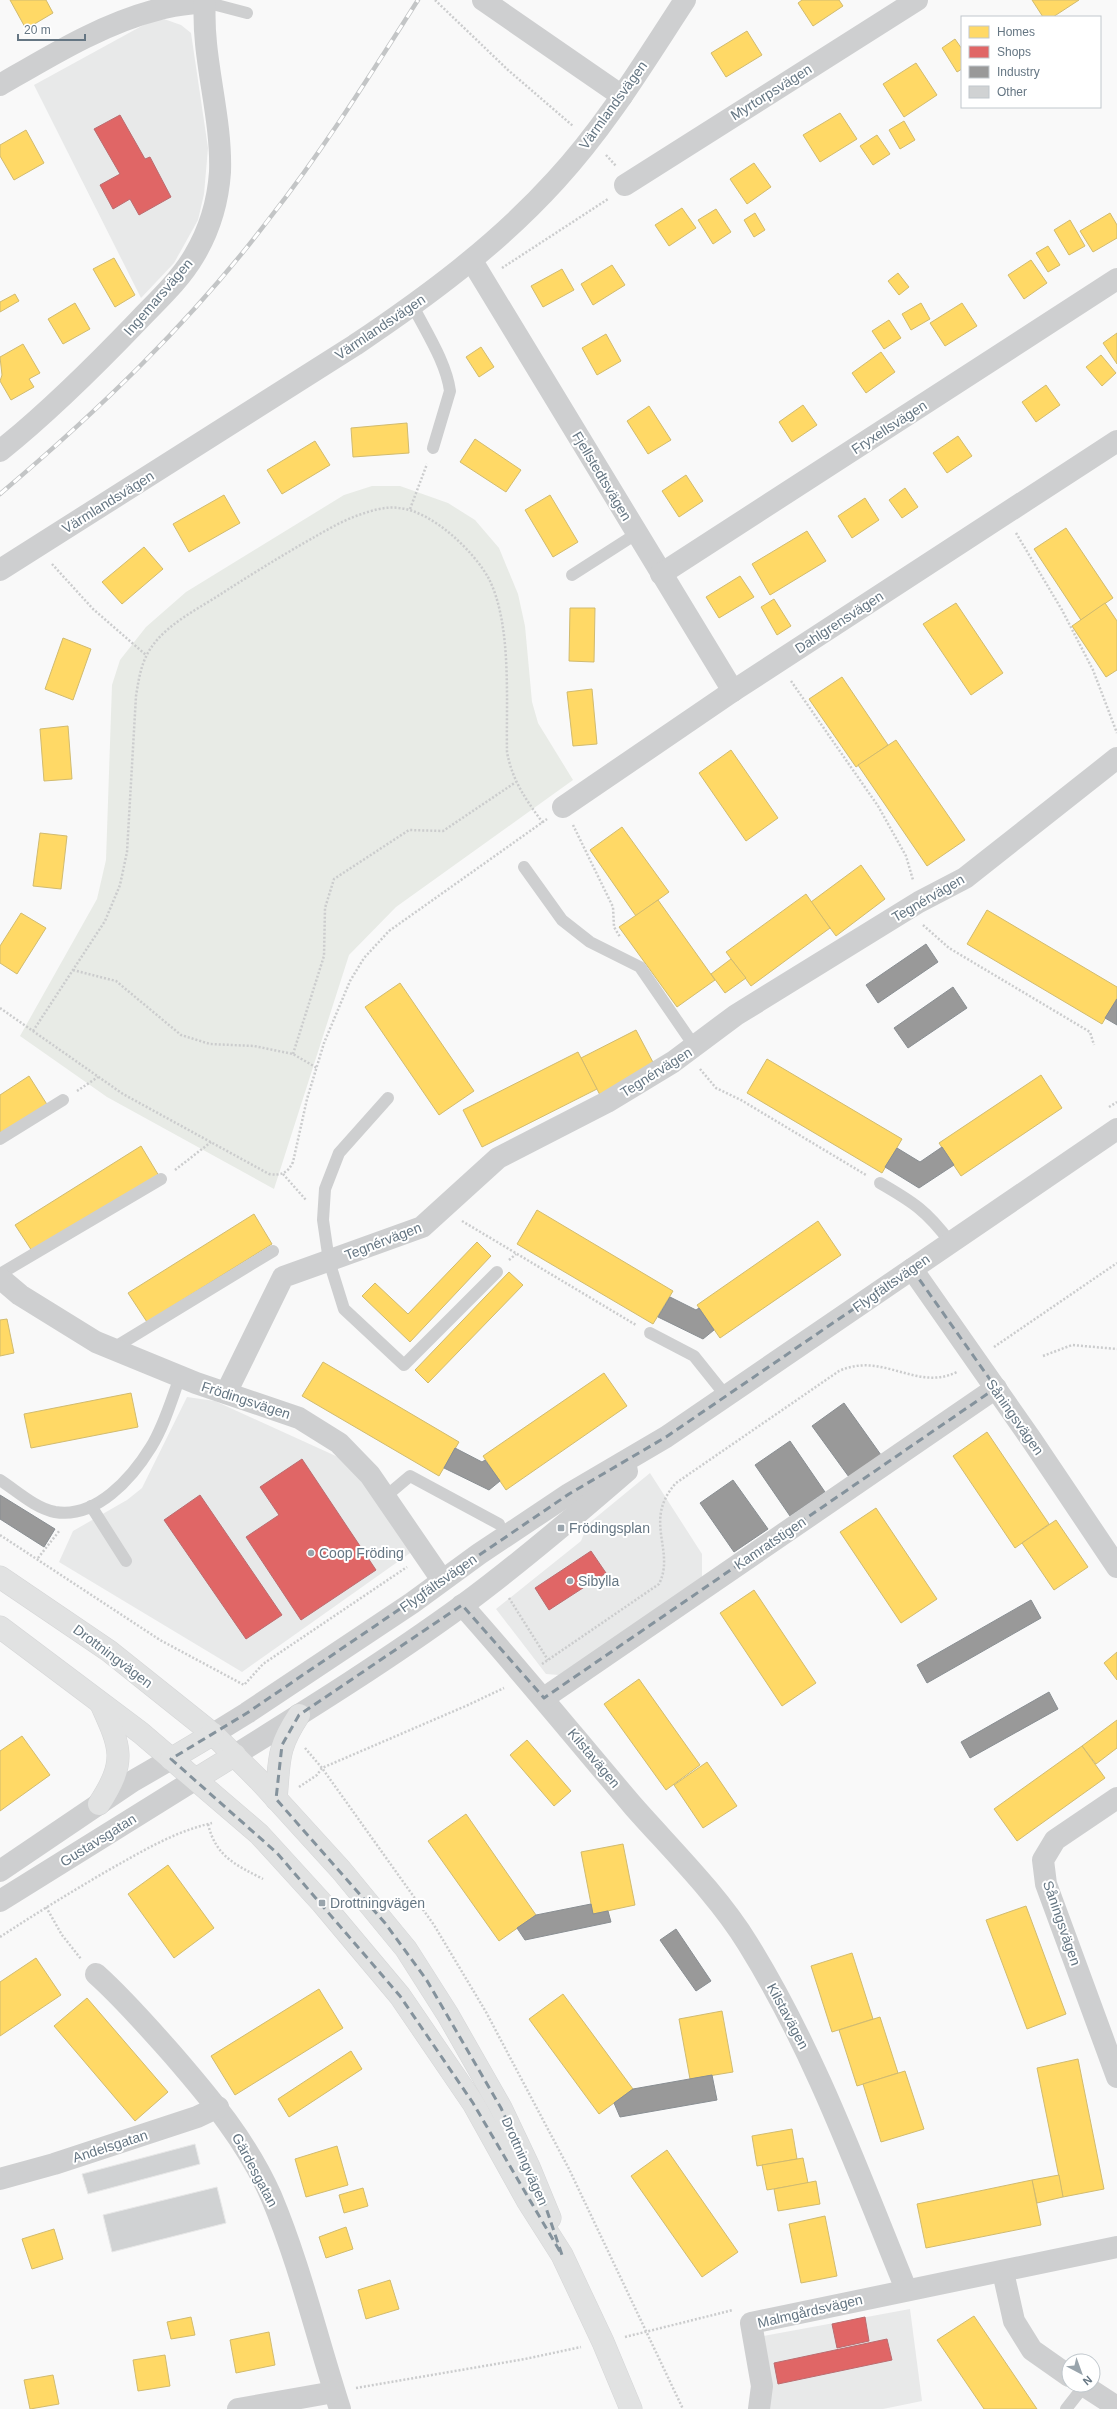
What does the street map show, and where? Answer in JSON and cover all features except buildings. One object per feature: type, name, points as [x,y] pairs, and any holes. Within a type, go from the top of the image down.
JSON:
[{"type":"main road","name":"Drottningvägen","points":[[0,1577],[109,1651],[213,1734],[234,1755],[285,1794],[385,1923],[429,1985],[507,2121],[540,2190],[562,2255]]},
{"type":"main road","name":"Drottningvägen","points":[[0,1627],[99,1701],[196,1779],[277,1853],[400,1996],[473,2103],[528,2200],[562,2255],[603,2342],[631,2409]]},
{"type":"main road","points":[[99,1701],[117,1741],[119,1756],[117,1772],[99,1804]]},
{"type":"main road","points":[[285,1794],[280,1752],[288,1731],[298,1715]]},
{"type":"main road","points":[[171,1759],[213,1734]]},
{"type":"main road","points":[[196,1779],[234,1755]]},
{"type":"street","points":[[483,0],[622,96]]},
{"type":"street","name":"Värmlandsvägen","points":[[0,570],[355,345],[413,306],[472,261],[530,208],[590,141],[686,0]]},
{"type":"street","name":"Myrtorpsvägen","points":[[625,184],[917,0]]},
{"type":"street","points":[[0,85],[83,39],[121,22],[160,9],[205,1]]},
{"type":"street","name":"Ingemarsvägen","points":[[0,451],[107,354],[172,286],[194,256],[208,228],[220,172],[213,88],[206,42],[205,1]]},
{"type":"street","name":"Fjellstedtsvägen","points":[[472,261],[636,534],[733,691]]},
{"type":"street","name":"Fryxellsvägen","points":[[661,574],[1117,280]]},
{"type":"street","name":"Dahlgrensvägen","points":[[563,807],[733,691],[1117,441]]},
{"type":"street","name":"Tegnérvägen","points":[[226,1393],[283,1278],[422,1227],[443,1210],[498,1158],[607,1102],[695,1047],[736,1015],[913,906],[965,878],[1117,758]]},
{"type":"street","name":"Flygfältsvägen","points":[[213,1734],[260,1705],[574,1491],[666,1437],[1117,1129]]},
{"type":"street","name":"Såningsvägen","points":[[912,1269],[996,1388],[1117,1567]]},
{"type":"street","name":"Frödingsvägen","points":[[0,1278],[20,1295],[62,1322],[112,1349],[180,1377],[299,1418],[339,1443],[370,1475],[442,1580],[462,1605]]},
{"type":"street","name":"Kamratstigen","points":[[544,1698],[996,1388]]},
{"type":"street","name":"Flygfältsvägen","points":[[234,1755],[298,1715],[462,1605],[556,1532],[666,1437]]},
{"type":"street","name":"Kilstavägen","points":[[462,1605],[544,1698],[717,1902],[747,1942],[776,1992],[813,2064],[906,2289]]},
{"type":"street","name":"Gustavsgatan","points":[[0,1871],[99,1804],[171,1759]]},
{"type":"street","name":"Gustavsgatan","points":[[0,1901],[196,1779]]},
{"type":"street","name":"Såningsvägen","points":[[1117,1798],[1055,1840],[1043,1860],[1046,1884],[1117,2077]]},
{"type":"street","name":"Gärdesgatan","points":[[96,1974],[123,1998],[218,2106],[246,2148],[270,2195],[287,2237],[337,2400]]},
{"type":"street","name":"Andelsgatan","points":[[0,2180],[54,2164],[197,2117],[218,2106]]},
{"type":"street","points":[[906,2289],[1003,2272],[1117,2246]]},
{"type":"street","points":[[1003,2272],[1014,2321],[1032,2350],[1061,2370]]},
{"type":"street","name":"Malmgårdsvägen","points":[[759,2409],[762,2386],[743,2317],[906,2289]]},
{"type":"street","points":[[1096,2393],[1117,2407]]},
{"type":"street","points":[[238,2409],[337,2400]]},
{"type":"lane","points":[[205,1],[246,13]]},
{"type":"lane","points":[[413,306],[444,370],[450,391],[433,448]]},
{"type":"lane","points":[[572,576],[636,534]]},
{"type":"lane","points":[[524,867],[562,920],[590,942],[640,967],[695,1047]]},
{"type":"lane","points":[[388,1098],[339,1153],[325,1189],[323,1220],[329,1261],[344,1309],[404,1365],[497,1272]]},
{"type":"lane","points":[[0,1139],[63,1100]]},
{"type":"lane","points":[[0,1274],[161,1179]]},
{"type":"lane","points":[[880,1183],[918,1205],[937,1225],[950,1242]]},
{"type":"lane","points":[[112,1349],[273,1251]]},
{"type":"lane","points":[[650,1333],[694,1356],[726,1396]]},
{"type":"lane","points":[[0,1480],[44,1509],[65,1513],[91,1506],[118,1488],[142,1461],[163,1422],[180,1377]]},
{"type":"lane","points":[[385,1497],[410,1476],[499,1524]]},
{"type":"lane","points":[[91,1506],[126,1561]]},
{"type":"lane","points":[[1066,2409],[1074,2393]]},
{"type":"path","points":[[435,0],[508,70],[616,165],[625,184]]},
{"type":"path","points":[[410,510],[433,448]]},
{"type":"path","points":[[33,1032],[108,915],[125,868],[136,696],[139,676],[146,656],[159,638],[186,617],[269,563],[339,523],[380,508],[410,510],[429,518],[455,539],[482,568],[494,591],[498,603],[504,641],[507,752],[516,782],[542,822]]},
{"type":"path","points":[[1004,514],[1062,610],[1093,670],[1117,733]]},
{"type":"path","points":[[49,560],[93,609],[146,656]]},
{"type":"path","points":[[777,662],[881,812],[906,856],[913,906],[949,948],[1090,1032],[1094,1045]]},
{"type":"path","points":[[293,1054],[324,956],[325,908],[334,879],[409,830],[443,831],[516,782]]},
{"type":"path","points":[[0,1008],[98,1077],[148,1109],[269,1174],[283,1174],[289,1170],[293,1162],[307,1098],[335,1015],[350,981],[373,947],[389,931],[425,904],[563,807],[613,907],[614,927],[640,967]]},
{"type":"path","points":[[73,970],[116,981],[181,1035],[210,1044],[254,1046],[293,1054],[317,1068]]},
{"type":"path","points":[[695,1047],[700,1072],[716,1088],[741,1100],[880,1183]]},
{"type":"path","points":[[63,1100],[98,1077]]},
{"type":"path","points":[[161,1179],[211,1142]]},
{"type":"path","points":[[283,1174],[323,1220]]},
{"type":"path","points":[[443,1210],[650,1333]]},
{"type":"path","points":[[285,1794],[317,1776],[322,1768],[468,1705],[524,1675],[659,1584],[664,1575],[660,1534],[662,1504],[667,1493],[676,1483],[839,1371],[851,1366],[876,1365],[934,1379],[944,1378],[956,1373],[1117,1263]]},
{"type":"path","points":[[1043,1356],[1072,1345],[1117,1349]]},
{"type":"path","points":[[38,1558],[59,1533],[65,1513]]},
{"type":"path","points":[[0,1535],[38,1558],[160,1640],[244,1685],[263,1664],[273,1657]]},
{"type":"path","points":[[507,1596],[548,1660]]},
{"type":"path","points":[[300,1742],[322,1768],[434,1925],[473,1989],[569,2169],[648,2332],[683,2409]]},
{"type":"path","points":[[0,1937],[46,1907],[166,1838],[215,1823]]},
{"type":"path","points":[[208,1824],[215,1846],[235,1865],[263,1879]]},
{"type":"path","points":[[46,1907],[62,1935],[96,1974]]},
{"type":"path","points":[[337,2400],[648,2332],[743,2317]]},
{"type":"highlighted area","points":[[912,1269],[996,1388],[544,1698],[462,1605],[299,1715],[282,1745],[276,1799],[385,1923],[426,1979],[501,2108],[540,2190],[562,2255],[473,2103],[400,1996],[277,1853],[171,1759],[247,1713],[569,1494],[666,1437]]},
{"type":"shaded area","points":[[164,19],[181,25],[191,33],[208,148],[204,194],[198,220],[174,263],[141,298],[34,85],[149,22]]},
{"type":"shaded area","points":[[372,486],[400,486],[448,503],[475,520],[499,548],[518,594],[525,626],[532,702],[538,723],[573,780],[396,907],[349,955],[274,1189],[107,1097],[20,1036],[97,899],[106,860],[112,685],[120,660],[146,627],[186,592],[344,495]]},
{"type":"shaded area","points":[[187,1397],[215,1401],[349,1462],[413,1551],[242,1672],[59,1562],[73,1531],[127,1500],[142,1488]]},
{"type":"shaded area","points":[[650,1473],[702,1554],[702,1579],[559,1675],[546,1674],[496,1609],[581,1541],[588,1524]]},
{"type":"shaded area","points":[[910,2309],[922,2401],[883,2409],[756,2409],[747,2339]]},
{"type":"railway","points":[[0,494],[108,398],[208,294],[239,257],[309,166],[418,0]]},
{"type":"place","name":"Frödingsplan","points":[[561,1528]]},
{"type":"place","name":"Coop Fröding","points":[[311,1553]]},
{"type":"place","name":"Sibylla","points":[[570,1581]]},
{"type":"place","name":"Drottningvägen","points":[[322,1903]]}]
